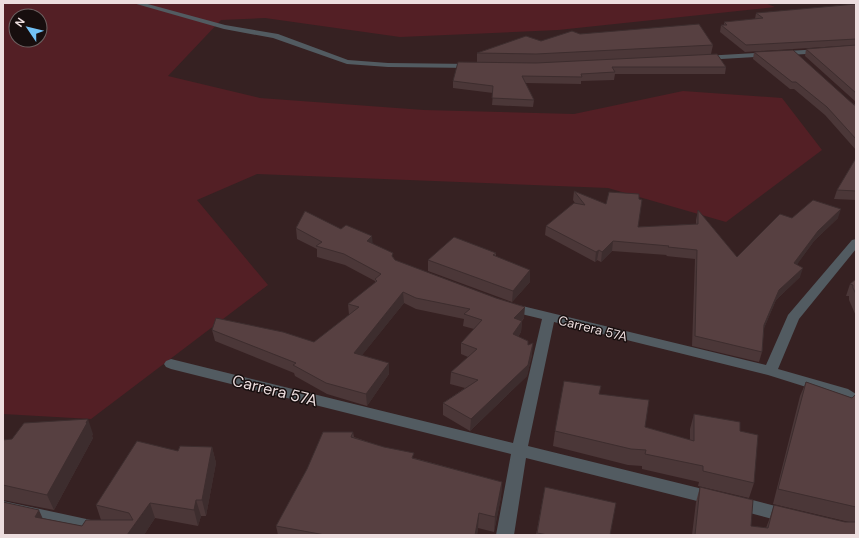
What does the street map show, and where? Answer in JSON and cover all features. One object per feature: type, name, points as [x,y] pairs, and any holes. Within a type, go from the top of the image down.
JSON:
[{"type":"street","points":[[136,3],[231,29],[275,36],[347,62],[388,65],[481,66]]},
{"type":"street","points":[[692,59],[832,50]]},
{"type":"street","points":[[794,53],[805,63]]},
{"type":"street","points":[[770,371],[793,318],[856,242]]},
{"type":"street","points":[[500,305],[550,317]]},
{"type":"street","name":"Carrera 57A","points":[[505,535],[519,451],[550,317],[770,371],[843,393],[856,401]]},
{"type":"street","name":"Carrera 57A","points":[[171,364],[519,451],[802,519]]},
{"type":"street","points":[[3,508],[128,535]]},
{"type":"shaded area","points":[[3,3],[765,3],[775,7],[558,30],[400,37],[265,18],[221,20],[168,76],[260,98],[424,110],[574,114],[683,91],[782,98],[822,150],[726,222],[608,188],[257,174],[197,200],[268,285],[91,419],[3,414]]},
{"type":"building","points":[[856,4],[856,39],[746,45],[721,25],[727,25],[724,22],[763,18],[756,13]]},
{"type":"building","points":[[699,24],[713,45],[536,54],[477,53],[526,36],[541,41],[572,31],[580,34]]},
{"type":"building","points":[[856,45],[856,93],[806,49]]},
{"type":"building","points":[[793,50],[854,105],[856,105],[856,139],[827,107],[796,82],[792,82],[754,52]]},
{"type":"building","points":[[717,54],[726,67],[612,67],[615,72],[581,74],[582,77],[522,76],[534,100],[492,98],[493,86],[453,81],[458,62],[536,63]]},
{"type":"building","points":[[856,158],[856,191],[837,190]]},
{"type":"building","points":[[574,191],[606,204],[609,192],[639,194],[639,199],[642,200],[638,227],[698,224],[698,210],[737,257],[780,214],[792,218],[813,200],[841,209],[818,231],[794,263],[803,268],[779,290],[764,325],[762,352],[695,336],[697,250],[613,241],[602,252],[599,250],[596,252],[546,226],[574,203],[585,205]]},
{"type":"building","points":[[305,211],[341,229],[346,225],[372,236],[367,241],[393,253],[392,256],[395,260],[496,298],[525,307],[514,318],[522,321],[513,334],[528,341],[528,345],[533,343],[528,365],[471,419],[443,403],[478,380],[451,372],[477,349],[461,343],[482,320],[464,314],[470,309],[416,298],[403,292],[354,353],[389,363],[366,394],[326,383],[293,365],[296,363],[212,330],[216,318],[283,332],[314,342],[359,307],[348,304],[377,281],[375,279],[381,274],[344,254],[316,246],[322,242],[296,228]]},
{"type":"building","points":[[454,237],[496,253],[493,255],[530,270],[513,291],[428,260]]},
{"type":"building","points":[[856,279],[856,294],[853,285],[850,284]]},
{"type":"building","points":[[564,381],[601,386],[599,394],[649,400],[645,427],[694,441],[694,414],[740,422],[740,431],[758,435],[754,483],[703,471],[703,466],[645,454],[646,450],[631,449],[555,431]]},
{"type":"building","points":[[806,382],[852,398],[856,394],[856,507],[778,489]]},
{"type":"building","points":[[88,419],[47,495],[3,485],[3,440],[12,439],[24,423]]},
{"type":"building","points":[[323,432],[353,432],[351,437],[384,447],[414,453],[412,458],[502,482],[495,517],[479,513],[475,535],[325,535],[276,526],[307,469]]},
{"type":"building","points":[[137,441],[178,451],[180,446],[212,447],[202,500],[196,500],[194,510],[150,503],[127,535],[3,535],[3,502],[39,510],[35,517],[82,526],[86,520],[133,520],[129,513],[96,505]]},
{"type":"building","points":[[545,487],[616,503],[610,535],[548,535],[537,533]]},
{"type":"building","points":[[700,487],[753,500],[751,526],[768,528],[774,505],[845,522],[856,522],[856,535],[695,535]]}]
